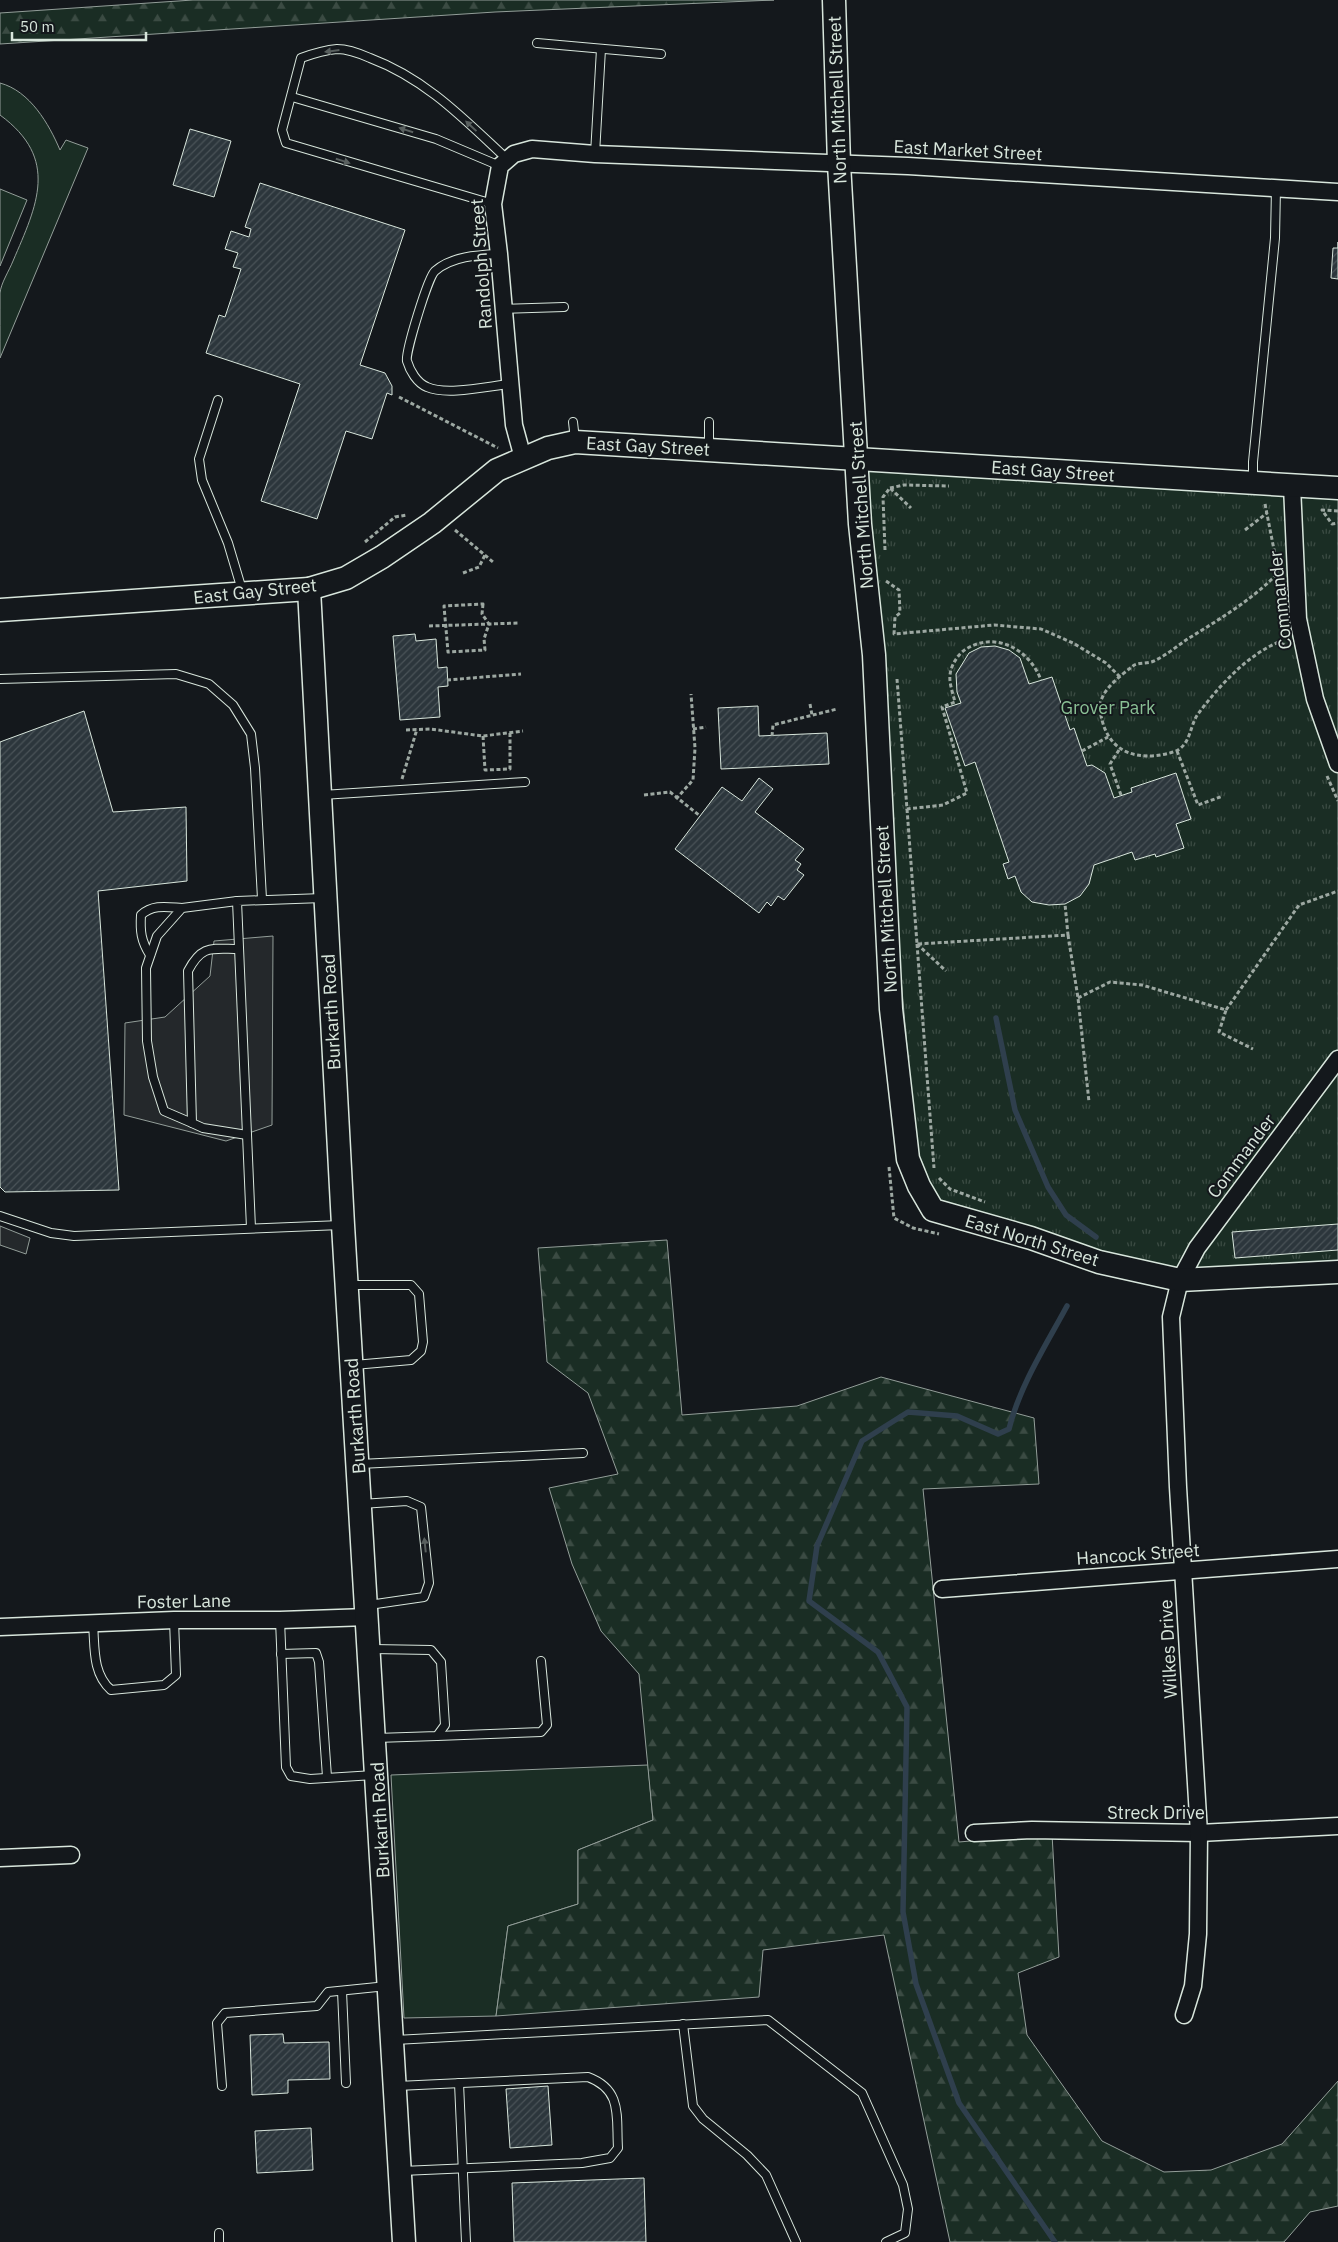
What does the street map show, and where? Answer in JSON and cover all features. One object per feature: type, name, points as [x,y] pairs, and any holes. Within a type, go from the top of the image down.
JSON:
[{"type":"main road","name":"North Mitchell Street","points":[[834,0],[839,164],[860,524],[874,655],[891,1009]]},
{"type":"main road","name":"East Gay Street","points":[[0,610],[243,595],[309,589],[346,578],[382,557],[439,517],[491,475],[523,458],[548,448],[574,432],[708,449],[1338,488]]},
{"type":"main road","name":"Burkarth Road","points":[[309,589],[324,898],[404,2242]]},
{"type":"main road","name":"East North Street","points":[[891,1009],[908,1159],[919,1186],[933,1210],[1031,1238],[1099,1262],[1180,1280],[1338,1272]]},
{"type":"street","points":[[504,162],[514,154],[532,149],[595,154]]},
{"type":"street","name":"East Market Street","points":[[595,154],[918,166],[1338,192]]},
{"type":"street","name":"Randolph Street","points":[[504,162],[493,204],[514,424],[523,458]]},
{"type":"street","name":"Commander","points":[[1292,486],[1298,619],[1331,766]]},
{"type":"street","name":"Commander","points":[[1180,1280],[1197,1248],[1338,1059]]},
{"type":"street","name":"Wilkes Drive","points":[[1180,1280],[1171,1317],[1178,1487],[1199,1833],[1198,1934],[1193,1986],[1184,2015]]},
{"type":"street","name":"Hancock Street","points":[[942,1588],[1338,1559]]},
{"type":"street","name":"Foster Lane","points":[[0,1628],[174,1620],[280,1620],[367,1611]]},
{"type":"street","name":"Streck Drive","points":[[974,1833],[1032,1830],[1199,1833],[1338,1826]]},
{"type":"street","points":[[0,1858],[71,1855]]},
{"type":"lane","points":[[537,44],[661,54]]},
{"type":"lane","points":[[493,204],[286,143],[282,130],[301,58],[339,49],[361,54],[396,68],[446,102],[504,162]]},
{"type":"lane","points":[[595,154],[601,49]]},
{"type":"lane","points":[[292,97],[436,139],[504,162]]},
{"type":"lane","points":[[1253,484],[1253,462],[1275,238],[1276,188]]},
{"type":"lane","points":[[499,254],[474,255],[441,266],[432,273],[406,359],[412,374],[427,387],[446,391],[510,384]]},
{"type":"lane","points":[[504,309],[564,306]]},
{"type":"lane","points":[[218,400],[199,459],[202,480],[228,543],[243,595]]},
{"type":"lane","points":[[708,449],[709,422]]},
{"type":"lane","points":[[0,679],[176,674],[209,684],[233,706],[251,734],[255,768],[262,899]]},
{"type":"lane","points":[[320,795],[525,782]]},
{"type":"lane","points":[[150,954],[140,932],[141,915],[148,909],[163,906],[182,908],[262,899],[324,898]]},
{"type":"lane","points":[[237,902],[251,1228]]},
{"type":"lane","points":[[182,908],[157,936],[146,968],[146,1022],[152,1078],[164,1110],[203,1128],[247,1135]]},
{"type":"lane","points":[[192,1123],[188,971],[195,956],[209,949],[239,949]]},
{"type":"lane","points":[[0,1216],[51,1233],[74,1236],[343,1225]]},
{"type":"lane","points":[[347,1285],[410,1285],[419,1294],[423,1342],[421,1351],[411,1360],[352,1365]]},
{"type":"lane","points":[[358,1464],[583,1453]]},
{"type":"lane","points":[[361,1504],[407,1501],[422,1507],[429,1584],[424,1597],[367,1611]]},
{"type":"lane","points":[[93,1624],[97,1671],[102,1682],[111,1690],[164,1685],[176,1675],[174,1620]]},
{"type":"lane","points":[[280,1620],[286,1767],[291,1776],[310,1779],[327,1776],[377,1775]]},
{"type":"lane","points":[[370,1649],[431,1650],[441,1662],[444,1725],[437,1736]]},
{"type":"lane","points":[[281,1654],[316,1653],[320,1662],[327,1776]]},
{"type":"lane","points":[[375,1738],[541,1732],[546,1725],[541,1661]]},
{"type":"lane","points":[[222,2086],[217,2023],[225,2013],[317,2006],[328,1992],[390,1986]]},
{"type":"lane","points":[[342,1991],[346,2083]]},
{"type":"lane","points":[[393,2040],[768,2020],[862,2093],[904,2186],[908,2209],[905,2233],[886,2242]]},
{"type":"lane","points":[[683,2024],[693,2106],[704,2119],[747,2155],[766,2175],[796,2242]]},
{"type":"lane","points":[[396,2086],[588,2077],[603,2082],[614,2097],[618,2148],[610,2158],[582,2163],[400,2171]]},
{"type":"lane","points":[[459,2083],[466,2242]]},
{"type":"lane","points":[[218,2233],[219,2242]]},
{"type":"path","points":[[399,397],[498,449],[492,451]]},
{"type":"path","points":[[885,554],[882,496],[890,488],[911,508]]},
{"type":"path","points":[[1266,504],[1278,570],[1274,578],[1154,661],[1135,664],[1103,695],[1100,707],[1102,724],[1108,737],[1120,750],[1133,755],[1147,756],[1177,751],[1188,738],[1197,716],[1232,674],[1267,647],[1279,642],[1290,648]]},
{"type":"path","points":[[1338,511],[1322,510],[1332,524],[1338,523]]},
{"type":"path","points":[[1245,530],[1267,513]]},
{"type":"path","points":[[363,545],[395,517],[408,515]]},
{"type":"path","points":[[439,517],[493,562]]},
{"type":"path","points":[[463,573],[479,568],[485,555]]},
{"type":"path","points":[[886,572],[886,582],[899,590],[900,613],[895,617],[894,644]]},
{"type":"path","points":[[483,604],[482,614],[489,624],[484,639],[485,650],[448,652],[444,606],[483,604]]},
{"type":"path","points":[[429,626],[519,623]]},
{"type":"path","points":[[894,634],[994,624],[1041,629],[1073,643],[1106,663],[1120,677]]},
{"type":"path","points":[[907,808],[943,805],[967,793],[942,707],[955,702],[950,675],[953,663],[962,651],[977,642],[993,640],[1009,645],[1032,664],[1041,680]]},
{"type":"path","points":[[897,673],[934,1174],[950,1189],[986,1202]]},
{"type":"path","points":[[447,680],[521,674]]},
{"type":"path","points":[[676,799],[693,780],[691,694]]},
{"type":"path","points":[[810,704],[812,715]]},
{"type":"path","points":[[772,736],[773,725],[837,710]]},
{"type":"path","points":[[693,729],[706,727]]},
{"type":"path","points":[[402,780],[417,729]]},
{"type":"path","points":[[406,730],[430,729],[482,736],[523,731]]},
{"type":"path","points":[[482,736],[486,770],[510,768],[510,733]]},
{"type":"path","points":[[1082,751],[1108,737]]},
{"type":"path","points":[[1120,750],[1110,764],[1121,796]]},
{"type":"path","points":[[1177,751],[1198,805],[1224,796]]},
{"type":"path","points":[[1331,766],[1338,802]]},
{"type":"path","points":[[644,795],[670,792],[676,799],[700,816]]},
{"type":"path","points":[[1253,1049],[1219,1032],[1226,1010],[1299,905],[1338,891]]},
{"type":"path","points":[[1065,904],[1078,998],[1088,1102]]},
{"type":"path","points":[[918,944],[1068,935]]},
{"type":"path","points":[[918,944],[946,971]]},
{"type":"path","points":[[1078,998],[1110,982],[1142,985],[1226,1010]]},
{"type":"path","points":[[889,1165],[894,1218],[913,1228],[940,1234]]},
{"type":"green space","points":[[193,0],[774,0],[495,12],[0,44],[0,13]]},
{"type":"green space","points":[[0,83],[11,87],[29,101],[44,119],[60,150],[66,140],[88,148],[0,358],[0,293],[3,281],[30,221],[38,184],[37,166],[31,148],[19,132],[0,115]]},
{"type":"green space","points":[[0,189],[27,200],[0,266]]},
{"type":"green space","name":"Grover Park","points":[[856,459],[1338,491],[1338,1266],[1180,1280],[971,1221],[919,1186]]},
{"type":"green space","points":[[667,1240],[682,1415],[797,1406],[881,1377],[1034,1418],[1039,1484],[923,1489],[959,1842],[1052,1834],[1059,1957],[1018,1973],[1027,2035],[1102,2141],[1164,2172],[1211,2170],[1282,2144],[1338,2081],[1338,2206],[1310,2212],[1284,2242],[950,2242],[884,1935],[763,1950],[759,1997],[496,2016],[508,1926],[578,1904],[578,1850],[653,1820],[639,1674],[601,1631],[572,1564],[549,1488],[618,1474],[588,1393],[547,1362],[538,1248]]},
{"type":"green space","points":[[648,1765],[653,1820],[578,1850],[578,1904],[508,1926],[496,2016],[404,2018],[391,1775]]},
{"type":"shaded area","points":[[273,936],[272,1125],[226,1141],[124,1115],[125,1023],[165,1017],[210,976],[214,941]]},
{"type":"shaded area","points":[[0,1226],[30,1238],[26,1254],[0,1245]]},
{"type":"building","points":[[190,129],[231,141],[214,197],[173,185]]},
{"type":"building","points":[[260,183],[405,230],[360,365],[385,373],[392,386],[392,395],[387,393],[372,439],[346,431],[317,519],[261,501],[300,384],[206,353],[219,315],[225,317],[241,269],[233,267],[238,253],[225,249],[231,231],[249,237],[251,229],[245,227]]},
{"type":"building","points":[[1333,248],[1338,248],[1338,279],[1331,278]]},
{"type":"building","points":[[415,634],[416,641],[436,639],[438,668],[447,667],[448,686],[438,687],[440,717],[400,720],[393,636]]},
{"type":"building","points":[[995,646],[1009,650],[1020,658],[1029,684],[1052,677],[1070,730],[1074,728],[1087,766],[1092,765],[1105,773],[1114,798],[1132,792],[1131,788],[1176,773],[1191,819],[1176,824],[1184,848],[1156,857],[1155,854],[1135,860],[1132,852],[1094,865],[1089,884],[1080,896],[1065,904],[1049,905],[1032,902],[1021,892],[1015,876],[1008,879],[1003,864],[1009,862],[975,762],[965,766],[945,708],[961,703],[957,692],[956,674],[969,653],[981,647]]},
{"type":"building","points":[[758,706],[759,736],[827,733],[829,764],[721,769],[718,708]]},
{"type":"building","points":[[84,711],[113,812],[186,807],[187,881],[98,891],[119,1190],[5,1192],[0,1187],[0,742]]},
{"type":"building","points":[[759,778],[773,789],[755,812],[804,849],[795,860],[801,864],[797,870],[804,875],[784,900],[778,896],[771,906],[767,902],[759,913],[675,849],[722,787],[742,801]]},
{"type":"building","points":[[1338,1224],[1338,1250],[1235,1258],[1232,1232]]},
{"type":"building","points":[[283,2034],[284,2043],[329,2042],[330,2079],[288,2080],[288,2093],[252,2095],[250,2035]]},
{"type":"building","points":[[548,2086],[552,2145],[510,2148],[506,2089]]},
{"type":"building","points":[[311,2128],[313,2170],[257,2173],[255,2131]]},
{"type":"building","points":[[644,2178],[646,2242],[514,2242],[512,2183]]},
{"type":"waterway","points":[[996,1018],[1015,1110],[1048,1187],[1066,1215],[1096,1237]]},
{"type":"waterway","points":[[1055,2242],[959,2103],[916,1984],[903,1912],[907,1707],[878,1652],[809,1601],[817,1546],[862,1441],[908,1412],[957,1416],[998,1434],[1009,1429],[1027,1381],[1067,1306]]}]
